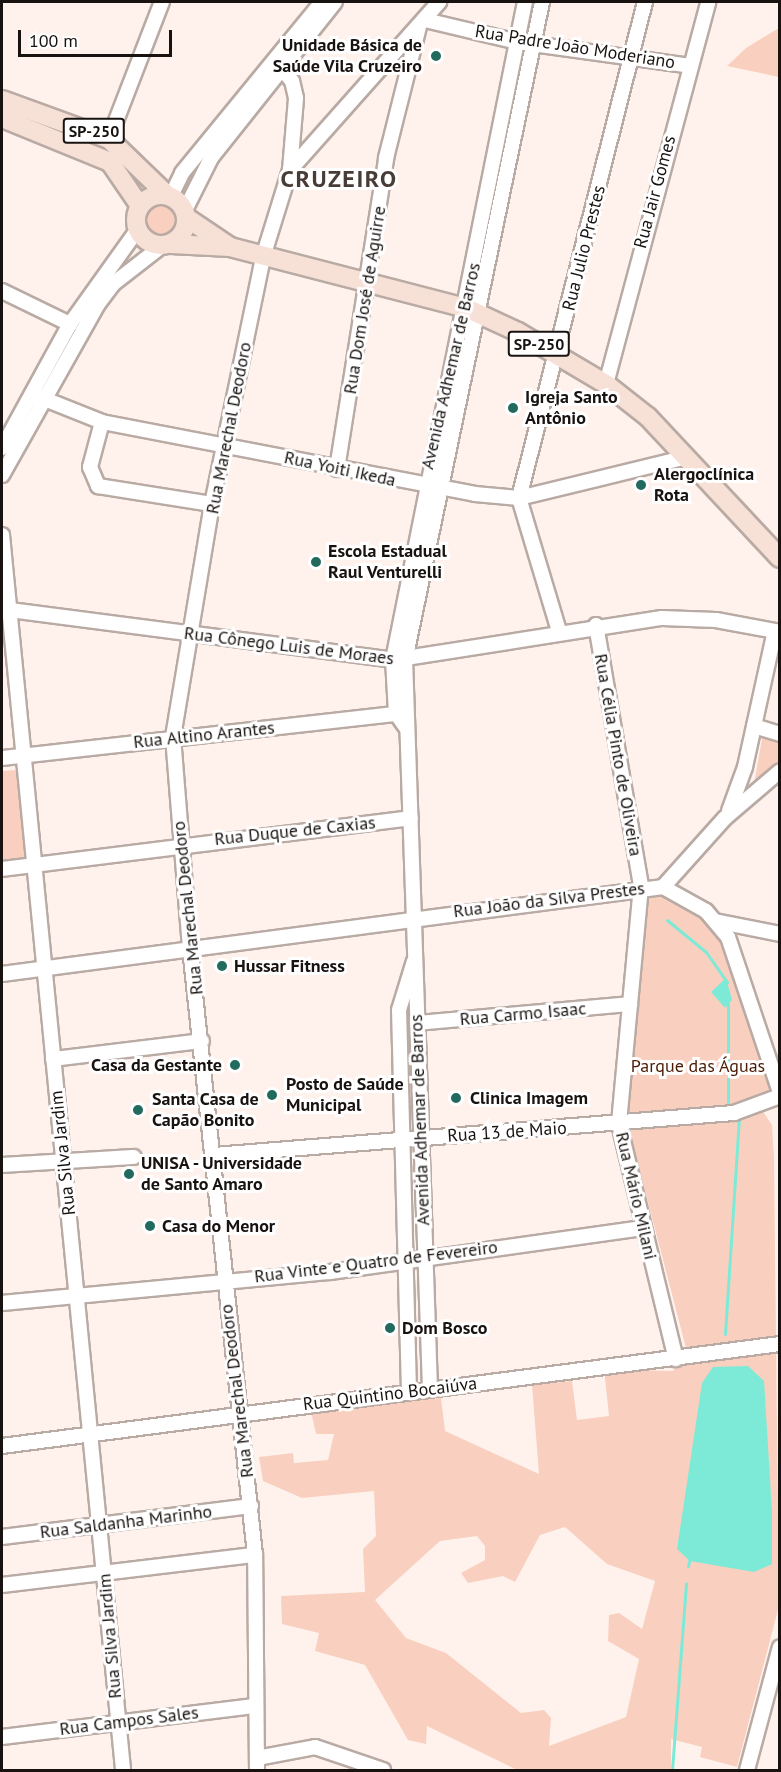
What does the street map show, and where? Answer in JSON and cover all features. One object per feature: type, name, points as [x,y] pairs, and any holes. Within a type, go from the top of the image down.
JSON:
[{"type":"main road","name":"SP-250","points":[[2,100],[109,138],[186,214],[230,247]]},
{"type":"main road","name":"SP-250","points":[[2,118],[110,162],[140,206]]},
{"type":"main road","points":[[138,229],[140,206],[152,196],[169,195]]},
{"type":"main road","points":[[167,245],[183,234],[186,214]]},
{"type":"main road","name":"SP-250","points":[[138,229],[148,242],[167,245],[230,247],[472,310],[558,354],[606,384],[687,457],[780,558]]},
{"type":"street","points":[[109,138],[162,2]]},
{"type":"street","points":[[186,214],[211,158],[280,65],[322,2]]},
{"type":"street","points":[[169,195],[182,172],[335,2]]},
{"type":"street","points":[[290,170],[439,2]]},
{"type":"street","name":"Avenida Adhemar de Barros","points":[[399,660],[442,491],[495,163],[525,2]]},
{"type":"street","name":"Avenida Adhemar de Barros","points":[[430,1389],[411,818],[407,729],[401,713],[399,660],[408,568],[423,487],[510,167],[536,45],[542,2]]},
{"type":"street","name":"Rua Julio Prestes","points":[[519,498],[558,354],[645,2]]},
{"type":"street","name":"Rua Jair Gomes","points":[[606,384],[708,2]]},
{"type":"street","name":"Rua Padre João Moderiano","points":[[422,23],[536,45],[690,66]]},
{"type":"street","name":"Rua Dom José de Aguirre","points":[[337,469],[369,285],[386,158],[422,23]]},
{"type":"street","name":"Rua Marechal Deodoro","points":[[257,1764],[255,1555],[251,1506],[224,1280],[214,1155],[190,948],[173,737],[194,633],[212,504],[263,257],[290,170],[296,98],[280,65]]},
{"type":"street","points":[[495,163],[510,167]]},
{"type":"street","points":[[2,475],[45,401],[93,300],[138,229]]},
{"type":"street","points":[[2,448],[70,324],[93,300],[167,245]]},
{"type":"street","points":[[2,291],[70,324]]},
{"type":"street","name":"Rua Yoiti Ikeda","points":[[32,394],[102,422],[226,444],[442,491],[519,498],[687,457]]},
{"type":"street","points":[[102,422],[90,467],[98,486],[212,504]]},
{"type":"street","points":[[519,498],[559,631]]},
{"type":"street","name":"Rua Silva Jardim","points":[[2,535],[21,756],[64,1162],[123,1770]]},
{"type":"street","points":[[408,568],[423,572]]},
{"type":"street","name":"Rua Cônego Luis de Moraes","points":[[10,610],[399,660],[596,625],[662,618],[717,620],[777,632]]},
{"type":"street","name":"Rua Célia Pinto de Oliveira","points":[[596,625],[641,886]]},
{"type":"street","name":"Rua João da Silva Prestes","points":[[725,818],[739,791],[777,632]]},
{"type":"street","name":"Rua Altino Arantes","points":[[2,758],[401,713]]},
{"type":"street","points":[[754,726],[780,734]]},
{"type":"street","name":"Rua João da Silva Prestes","points":[[2,974],[641,886],[663,887],[725,818],[780,771]]},
{"type":"street","name":"Rua Duque de Caxias","points":[[2,869],[180,844],[411,818]]},
{"type":"street","name":"Rua Mário Milani","points":[[641,886],[620,1124],[676,1359]]},
{"type":"street","points":[[663,887],[715,921],[728,937],[780,1094]]},
{"type":"street","points":[[715,921],[780,934]]},
{"type":"street","name":"Avenida Adhemar de Barros","points":[[409,1391],[399,1010],[415,959]]},
{"type":"street","name":"Rua Carmo Isaac","points":[[417,1023],[630,1004]]},
{"type":"street","points":[[53,1059],[202,1041]]},
{"type":"street","name":"Rua 13 de Maio","points":[[214,1155],[735,1113],[780,1094]]},
{"type":"street","points":[[2,1165],[134,1157]]},
{"type":"street","name":"Rua Vinte e Quatro de Fevereiro","points":[[2,1303],[406,1259],[643,1228]]},
{"type":"street","name":"Rua Quintino Bocaiúva","points":[[2,1446],[90,1432],[780,1344]]},
{"type":"street","name":"Rua Saldanha Marinho","points":[[2,1537],[251,1506]]},
{"type":"street","points":[[2,1585],[104,1570],[255,1555]]},
{"type":"street","points":[[747,1770],[776,1674],[780,1647]]},
{"type":"street","name":"Rua Campos Sales","points":[[2,1737],[256,1706]]},
{"type":"street","points":[[257,1764],[315,1747],[382,1770]]},
{"type":"green space","points":[[779,28],[779,77],[727,66],[746,48]]},
{"type":"green space","points":[[161,204],[172,209],[177,220],[172,231],[161,236],[150,231],[145,220],[150,209]]},
{"type":"green space","points":[[763,733],[779,739],[779,764],[754,784]]},
{"type":"green space","points":[[16,770],[29,858],[2,861],[2,771]]},
{"type":"green space","name":"Parque das Águas","points":[[655,891],[681,899],[728,937],[776,1080],[758,1104],[772,1125],[774,1157],[779,1606],[737,1767],[700,1757],[702,1747],[671,1739],[671,1770],[517,1770],[427,1726],[426,1744],[408,1740],[365,1665],[315,1651],[319,1633],[282,1624],[281,1596],[365,1592],[363,1549],[376,1536],[374,1491],[302,1498],[263,1481],[259,1457],[293,1453],[294,1463],[328,1460],[334,1434],[316,1434],[310,1407],[441,1398],[445,1431],[539,1474],[532,1385],[572,1381],[577,1420],[609,1416],[604,1369],[673,1371],[686,1348],[624,1110],[646,898]],"holes":[[[565,1527],[607,1564],[655,1581],[642,1629],[619,1613],[609,1615],[608,1641],[639,1659],[626,1717],[549,1746],[551,1718],[544,1710],[521,1713],[446,1653],[406,1638],[375,1600],[440,1541],[477,1536],[485,1546],[485,1560],[461,1573],[468,1583],[503,1576],[515,1582],[540,1535]]]},
{"type":"water","points":[[726,978],[732,1000],[725,1008],[711,992]]},
{"type":"water","points":[[748,1366],[764,1381],[772,1512],[772,1564],[754,1572],[690,1561],[677,1549],[702,1383],[713,1367]]},
{"type":"waterway","points":[[667,920],[706,952],[727,982]]},
{"type":"waterway","points":[[728,1003],[728,1108]]},
{"type":"waterway","points":[[725,1334],[739,1120]]},
{"type":"waterway","points":[[688,1566],[690,1557]]},
{"type":"waterway","points":[[672,1770],[686,1584]]},
{"type":"place","name":"Unidade Básica de Saúde Vila Cruzeiro","points":[[436,56]]},
{"type":"place","name":"Igreja Santo Antônio","points":[[513,408]]},
{"type":"place","name":"Alergoclínica Rota","points":[[641,485]]},
{"type":"place","name":"Escola Estadual Raul Venturelli","points":[[316,562]]},
{"type":"place","name":"Hussar Fitness","points":[[222,966]]},
{"type":"place","name":"Casa da Gestante","points":[[235,1065]]},
{"type":"place","name":"Posto de Saúde Municipal","points":[[272,1095]]},
{"type":"place","name":"Clinica Imagem","points":[[456,1098]]},
{"type":"place","name":"Santa Casa de Capão Bonito","points":[[138,1110]]},
{"type":"place","name":"UNISA - Universidade de Santo Amaro","points":[[129,1174]]},
{"type":"place","name":"Casa do Menor","points":[[150,1226]]},
{"type":"place","name":"Dom Bosco","points":[[390,1328]]},
{"type":"district","name":"CRUZEIRO","points":[[339,179]]}]
